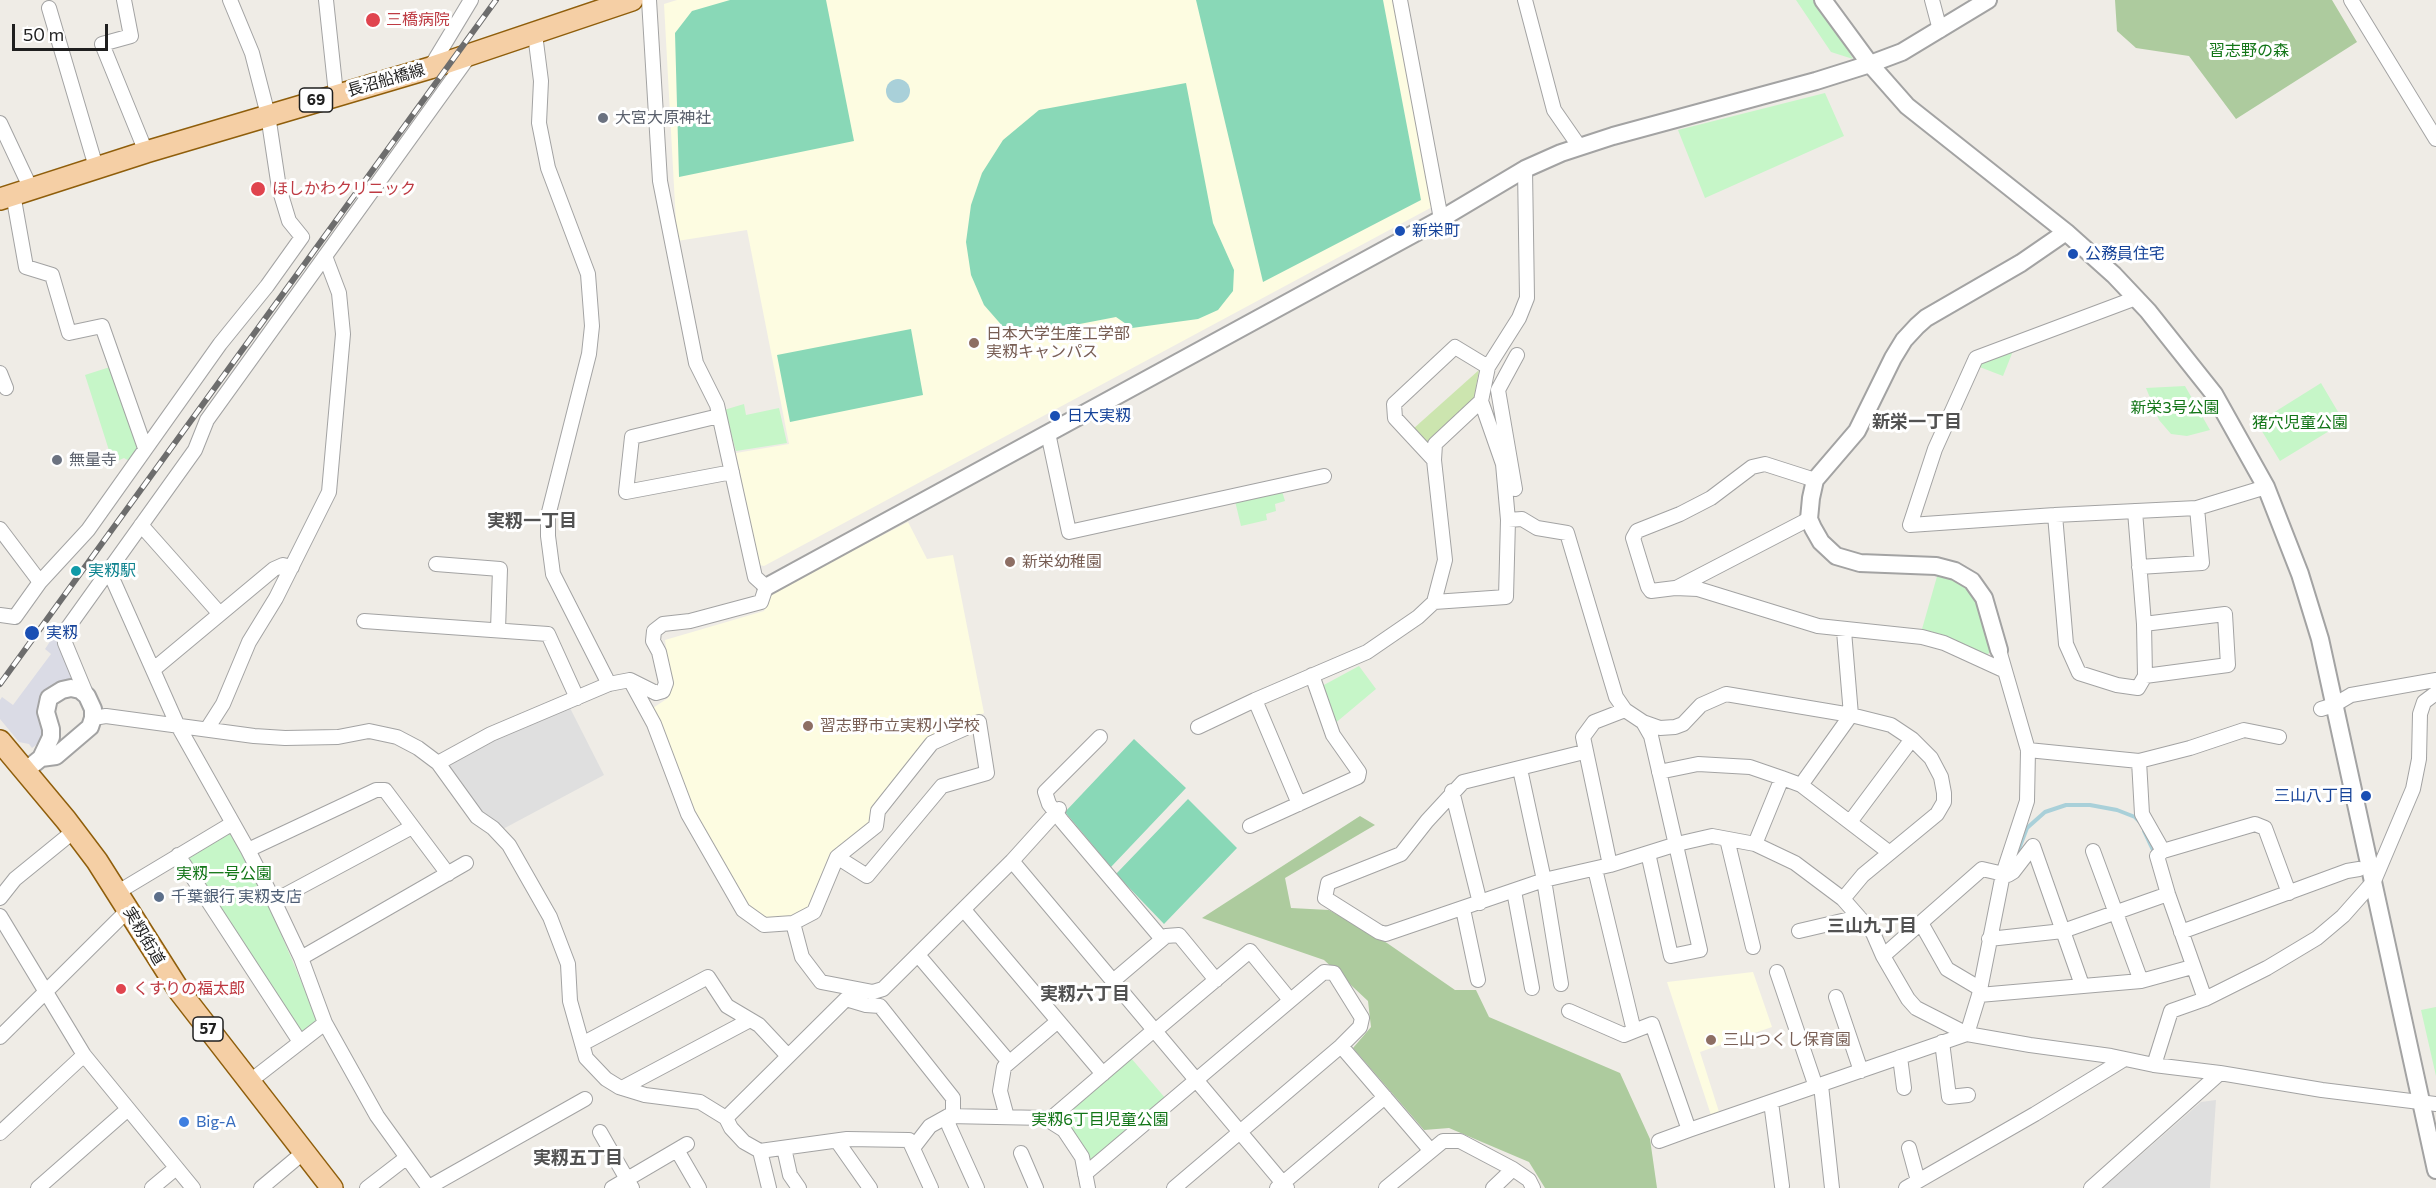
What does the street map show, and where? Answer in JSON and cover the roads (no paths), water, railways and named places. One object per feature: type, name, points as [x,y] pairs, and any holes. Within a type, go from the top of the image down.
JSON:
[{"type":"main road","name":"長沼船橋線","points":[[15,194],[336,94],[430,68],[632,0]]},
{"type":"main road","name":"実籾街道","points":[[0,741],[33,765],[74,831],[118,892],[180,992],[332,1188]]},
{"type":"street","points":[[124,0],[131,36],[102,44],[146,152]]},
{"type":"street","points":[[0,615],[15,617],[40,582],[88,530],[220,344],[302,237],[289,221],[279,188],[268,115],[252,52],[230,0]]},
{"type":"street","points":[[326,0],[336,94]]},
{"type":"street","points":[[430,68],[471,0]]},
{"type":"street","points":[[649,0],[660,181],[696,363],[717,405],[755,577],[766,587]]},
{"type":"street","points":[[1400,0],[1442,219]]},
{"type":"street","points":[[1525,0],[1554,110],[1579,146]]},
{"type":"street","points":[[1823,0],[1890,89],[1924,122],[2066,232],[2136,298],[2214,394],[2266,487],[2311,603],[2327,707],[2374,881],[2429,1103],[2436,1170]]},
{"type":"street","points":[[1932,0],[1940,30]]},
{"type":"street","points":[[438,763],[491,734],[609,684],[630,680],[656,693],[663,691],[666,683],[659,652],[653,641],[654,631],[663,624],[690,621],[761,602],[766,587],[1442,219],[1525,169],[1579,146],[1870,64],[1902,52],[1988,0]]},
{"type":"street","points":[[2351,0],[2436,139]]},
{"type":"street","points":[[49,8],[96,167]]},
{"type":"street","points":[[535,33],[542,81],[539,123],[548,168],[588,274],[592,326],[589,354],[548,516],[548,536],[553,574],[609,684]]},
{"type":"street","points":[[33,765],[56,756],[90,727],[93,718],[93,709],[64,633],[195,450],[207,420],[472,53]]},
{"type":"street","points":[[0,123],[15,194],[26,267],[52,275],[69,333],[102,326],[145,448]]},
{"type":"street","points":[[1434,602],[1506,597],[1508,520],[1503,464],[1481,401],[1488,367],[1520,318],[1527,298],[1525,169]]},
{"type":"street","points":[[1967,1034],[1979,991],[2003,874],[2027,801],[2028,750],[1984,598],[1972,581],[1955,571],[1936,566],[1860,563],[1836,556],[1821,542],[1809,519],[1815,480],[1857,430],[1904,340],[1926,318],[2021,263],[2066,232]]},
{"type":"street","points":[[207,729],[225,699],[249,642],[292,567],[329,492],[343,334],[339,293],[325,256]]},
{"type":"street","points":[[2136,298],[1976,358],[1935,449],[1910,525],[2197,508],[2266,487]]},
{"type":"street","points":[[1434,460],[1395,418],[1394,404],[1455,347],[1488,367]]},
{"type":"street","points":[[1515,489],[1498,390],[1517,355]]},
{"type":"street","points":[[0,373],[6,388]]},
{"type":"street","points":[[1198,727],[1367,652],[1418,617],[1434,602],[1445,560],[1434,460],[1435,444],[1481,401]]},
{"type":"street","points":[[719,416],[632,437],[626,492],[732,472]]},
{"type":"street","points":[[1048,433],[1069,532],[1324,476]]},
{"type":"street","points":[[1815,480],[1765,464],[1752,467],[1711,498],[1680,514],[1637,531],[1633,538],[1648,588],[1651,591],[1675,588],[1698,589],[1797,622],[1844,631],[1922,637],[1944,643],[2003,670]]},
{"type":"street","points":[[2139,567],[2202,563],[2197,508]]},
{"type":"street","points":[[2055,515],[2066,644],[2079,673],[2117,685],[2138,688],[2145,676],[2144,624],[2135,511]]},
{"type":"street","points":[[1508,520],[1522,519],[1537,528],[1568,533],[1616,698],[1625,710],[1643,722],[1660,728],[1675,727],[1683,724],[1701,705],[1726,694],[1851,715],[1891,725],[1912,739],[1931,758],[1944,793],[1944,802],[1937,814],[1863,875],[1843,899]]},
{"type":"street","points":[[1675,588],[1809,519]]},
{"type":"street","points":[[141,525],[220,614]]},
{"type":"street","points":[[0,529],[40,582]]},
{"type":"street","points":[[436,564],[500,569],[498,630]]},
{"type":"street","points":[[154,669],[274,568],[283,565],[292,567]]},
{"type":"street","points":[[109,571],[177,724],[274,901],[301,958],[325,1023],[376,1116],[429,1188],[585,1099]]},
{"type":"street","points":[[2144,624],[2224,614],[2228,665],[2145,676]]},
{"type":"street","points":[[364,621],[548,634],[577,698]]},
{"type":"street","points":[[1801,785],[1851,715],[1844,631]]},
{"type":"street","points":[[1250,826],[1358,777],[1359,772],[1333,735],[1312,675]]},
{"type":"street","points":[[630,680],[654,724],[688,814],[743,910],[764,925],[793,923],[814,912],[837,856],[876,826],[878,811],[932,743],[980,722],[987,772],[942,786],[867,876],[837,856]]},
{"type":"street","points":[[2327,707],[2351,694],[2436,680]]},
{"type":"street","points":[[33,765],[51,736],[46,712],[49,698],[54,693],[71,688],[80,690],[87,696]]},
{"type":"street","points":[[2154,1065],[2171,1011],[2205,999],[2267,968],[2317,938],[2343,916],[2374,881],[2413,789],[2419,759],[2420,714],[2424,702],[2436,693]]},
{"type":"street","points":[[1255,700],[1299,804]]},
{"type":"street","points":[[1610,865],[1584,752],[1583,736],[1594,722],[1625,710]]},
{"type":"street","points":[[93,718],[106,716],[285,738],[338,737],[369,731],[396,737],[418,748],[438,763],[477,817],[493,828],[509,845],[550,916],[568,964],[570,1001],[582,1044],[588,1061],[606,1079],[622,1088],[645,1095],[700,1102],[726,1118],[731,1128],[744,1142],[760,1150],[837,1140],[909,1140],[931,1188]]},
{"type":"street","points":[[1643,722],[1652,736],[1700,950],[1671,956],[1648,853]]},
{"type":"street","points":[[2028,750],[2139,761],[2190,748],[2244,730],[2279,737]]},
{"type":"street","points":[[1100,737],[1045,792],[1049,804],[1058,811],[1162,939]]},
{"type":"street","points":[[1850,822],[1912,739]]},
{"type":"street","points":[[1584,752],[1463,782],[1452,791],[1401,854],[1328,883],[1325,898],[1386,934],[1544,880],[1610,865],[1677,844],[1712,836],[1755,844],[1795,863],[1843,899],[1873,933],[1883,956],[1908,999],[1916,1008],[1967,1034],[2030,1046],[2111,1056],[2154,1065],[2429,1103]]},
{"type":"street","points":[[2139,761],[2142,814],[2163,851]]},
{"type":"street","points":[[1659,772],[1698,764],[1750,767],[1782,778],[1801,785],[1890,853]]},
{"type":"street","points":[[1520,769],[1544,880],[1561,984]]},
{"type":"street","points":[[1755,844],[1782,778]]},
{"type":"street","points":[[248,850],[376,790],[385,790],[448,874]]},
{"type":"street","points":[[1452,791],[1480,903]]},
{"type":"street","points":[[726,1118],[842,1001],[873,999],[890,984],[1012,861],[1058,811]]},
{"type":"street","points":[[118,892],[233,823]]},
{"type":"street","points":[[2205,999],[2192,967],[2157,856],[2163,851],[2255,825],[2265,828],[2289,893]]},
{"type":"street","points":[[274,901],[412,827]]},
{"type":"street","points":[[0,898],[15,879],[74,831]]},
{"type":"street","points":[[1727,839],[1753,947]]},
{"type":"street","points":[[1883,956],[1982,869],[2008,875],[2013,872],[2033,846],[2082,986]]},
{"type":"street","points":[[2093,851],[2141,981]]},
{"type":"street","points":[[178,855],[300,1042]]},
{"type":"street","points":[[1012,861],[1283,1186],[1385,1097]]},
{"type":"street","points":[[301,958],[466,863]]},
{"type":"street","points":[[1594,869],[1634,1031]]},
{"type":"street","points":[[2181,932],[2347,871],[2359,869]]},
{"type":"street","points":[[1514,891],[1532,988]]},
{"type":"street","points":[[1989,939],[2063,931],[2168,894]]},
{"type":"street","points":[[1463,909],[1478,980]]},
{"type":"street","points":[[0,1037],[128,910]]},
{"type":"street","points":[[964,910],[1103,1074]]},
{"type":"street","points":[[0,916],[84,1055],[193,1188]]},
{"type":"street","points":[[1799,931],[1859,916]]},
{"type":"street","points":[[793,923],[802,957],[821,982],[873,999],[953,1098],[949,1126],[977,1188]]},
{"type":"street","points":[[1921,923],[1947,969],[1979,991],[2141,981],[2192,967]]},
{"type":"street","points":[[1113,981],[1166,936],[1179,935],[1216,980]]},
{"type":"street","points":[[1048,1120],[1250,951],[1290,1000]]},
{"type":"street","points":[[918,955],[1009,1062]]},
{"type":"street","points":[[1087,1181],[1196,1080],[1290,1000],[1324,972],[1334,973],[1362,1018],[1360,1027],[1341,1046],[1174,1188]]},
{"type":"street","points":[[1777,972],[1819,1086],[1832,1188]]},
{"type":"street","points":[[582,1044],[708,976],[727,1006],[759,1025],[788,1056]]},
{"type":"street","points":[[1836,997],[1861,1071]]},
{"type":"street","points":[[1569,1011],[1624,1035],[1652,1024],[1689,1130]]},
{"type":"street","points":[[622,1088],[750,1020]]},
{"type":"street","points":[[1007,1117],[1000,1091],[1000,1079],[1004,1066],[1058,1021]]},
{"type":"street","points":[[249,1082],[325,1023]]},
{"type":"street","points":[[1659,1141],[1967,1034]]},
{"type":"street","points":[[1942,1042],[1949,1097],[1968,1095]]},
{"type":"street","points":[[1341,1046],[1431,1151]]},
{"type":"street","points":[[0,1133],[84,1055]]},
{"type":"street","points":[[1900,1057],[1904,1088]]},
{"type":"street","points":[[1909,1148],[1912,1185],[2123,1060]]},
{"type":"street","points":[[2091,1188],[2220,1073]]},
{"type":"street","points":[[1771,1102],[1782,1186]]},
{"type":"street","points":[[38,1188],[128,1108]]},
{"type":"street","points":[[913,1148],[930,1126],[951,1116],[1039,1117],[1064,1130],[1082,1157],[1087,1181]]},
{"type":"street","points":[[600,1132],[629,1184]]},
{"type":"street","points":[[837,1140],[870,1188]]},
{"type":"street","points":[[1386,1188],[1443,1141],[1460,1140],[1513,1169],[1529,1180],[1533,1188]]},
{"type":"street","points":[[612,1188],[629,1184],[682,1147],[699,1188]]},
{"type":"street","points":[[784,1148],[790,1175],[799,1188]]},
{"type":"street","points":[[760,1150],[769,1188]]},
{"type":"street","points":[[261,1188],[304,1152]]},
{"type":"street","points":[[1021,1153],[1036,1188]]},
{"type":"street","points":[[367,1188],[406,1158]]},
{"type":"street","points":[[152,1188],[177,1168]]},
{"type":"street","points":[[1493,1188],[1513,1169]]},
{"type":"street","points":[[1933,1188],[1935,1172]]},
{"type":"water","points":[[898,79],[906,83],[910,91],[906,99],[898,103],[890,99],[886,91],[890,83]]},
{"type":"waterway","points":[[2015,859],[2027,828],[2045,812],[2066,805],[2090,805],[2117,810],[2135,817],[2140,822]]},
{"type":"waterway","points":[[2144,831],[2153,850]]},
{"type":"railway","points":[[0,684],[496,0]]},
{"type":"place","name":"三橋病院","points":[[373,20]]},
{"type":"place","name":"大宮大原神社","points":[[603,118]]},
{"type":"place","name":"ほしかわクリニック","points":[[258,189]]},
{"type":"place","name":"新栄町","points":[[1400,231]]},
{"type":"place","name":"公務員住宅","points":[[2073,254]]},
{"type":"place","name":"日本大学生産工学部 実籾キャンパス","points":[[974,343]]},
{"type":"place","name":"日大実籾","points":[[1055,416]]},
{"type":"place","name":"無量寺","points":[[57,460]]},
{"type":"place","name":"新栄幼稚園","points":[[1010,562]]},
{"type":"place","name":"実籾駅","points":[[76,571]]},
{"type":"place","name":"実籾","points":[[32,633]]},
{"type":"place","name":"習志野市立実籾小学校","points":[[808,726]]},
{"type":"place","name":"三山八丁目","points":[[2366,796]]},
{"type":"place","name":"千葉銀行 実籾支店","points":[[159,897]]},
{"type":"place","name":"くすりの福太郎","points":[[121,989]]},
{"type":"place","name":"三山つくし保育園","points":[[1711,1040]]},
{"type":"place","name":"Big-A","points":[[184,1122]]},
{"type":"district","name":"新栄一丁目","points":[[1917,422]]},
{"type":"district","name":"実籾一丁目","points":[[532,521]]},
{"type":"district","name":"三山九丁目","points":[[1872,926]]},
{"type":"district","name":"実籾六丁目","points":[[1085,994]]},
{"type":"district","name":"実籾五丁目","points":[[578,1158]]},
{"type":"park label","name":"習志野の森","points":[[2249,51]]},
{"type":"park label","name":"新栄3号公園","points":[[2175,408]]},
{"type":"park label","name":"猪穴児童公園","points":[[2300,423]]},
{"type":"park label","name":"実籾一号公園","points":[[224,874]]},
{"type":"park label","name":"実籾6丁目児童公園","points":[[1100,1120]]}]
